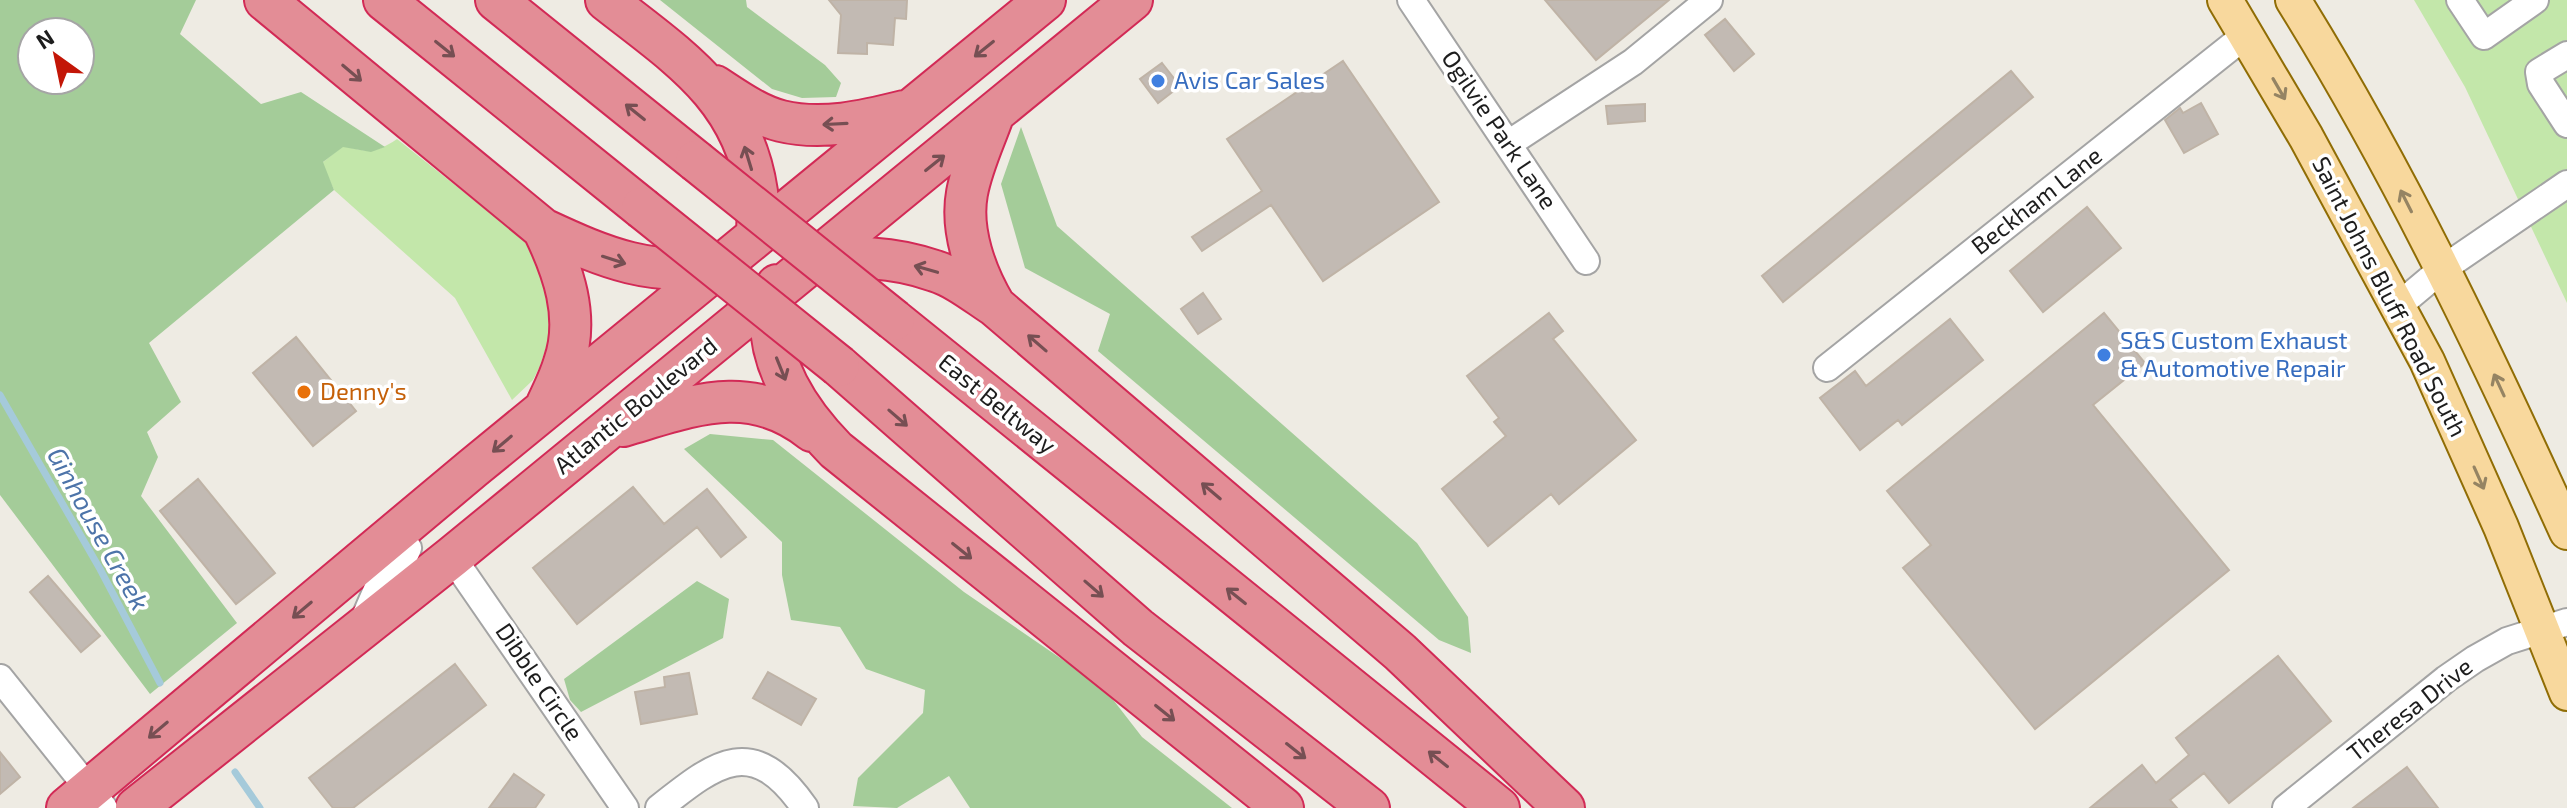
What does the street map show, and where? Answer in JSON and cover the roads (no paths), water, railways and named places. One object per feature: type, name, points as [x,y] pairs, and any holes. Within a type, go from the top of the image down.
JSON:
[{"type":"highway","points":[[265,0],[543,229],[590,251],[629,265],[684,270],[866,257],[923,268],[958,282],[995,306],[1400,652],[1564,808]]},
{"type":"highway","points":[[384,0],[839,366],[1138,628],[1369,808]]},
{"type":"highway","name":"East Beltway","points":[[496,0],[1499,808]]},
{"type":"highway","points":[[606,0],[703,78],[746,106],[780,120],[836,125],[912,109]]},
{"type":"highway","points":[[767,264],[803,207],[835,170],[1045,0]]},
{"type":"highway","points":[[87,802],[396,532],[635,334],[767,264],[875,213],[994,115],[1110,7]]},
{"type":"highway","points":[[703,78],[737,124],[749,158],[758,194],[775,354],[792,396],[811,424],[836,450]]},
{"type":"highway","points":[[994,115],[968,188],[966,221],[982,284],[995,306]]},
{"type":"highway","points":[[543,229],[567,293],[571,329],[565,361],[545,408]]},
{"type":"highway","name":"Atlantic Boulevard","points":[[136,808],[452,557],[704,350],[767,264]]},
{"type":"highway","points":[[607,430],[696,405],[755,403],[779,409],[836,450],[1283,808]]},
{"type":"main road","name":"Saint Johns Bluff Road South","points":[[2225,0],[2247,34],[2398,306],[2433,375],[2501,527],[2555,625],[2567,693]]},
{"type":"main road","points":[[2293,0],[2358,111],[2441,270],[2487,360],[2567,532]]},
{"type":"street","name":"Ogilvie Park Lane","points":[[1411,0],[1586,261]]},
{"type":"street","points":[[1508,144],[1633,62],[1709,0]]},
{"type":"street","points":[[2460,0],[2484,36],[2535,0]]},
{"type":"street","name":"Beckham Lane","points":[[1827,368],[2247,34]]},
{"type":"street","points":[[2567,55],[2539,72],[2541,84],[2567,124]]},
{"type":"street","points":[[2398,306],[2441,270],[2567,184]]},
{"type":"street","points":[[359,631],[379,585],[400,566],[408,548],[396,532]]},
{"type":"street","name":"Dibble Circle","points":[[452,557],[625,808]]},
{"type":"street","name":"Theresa Drive","points":[[2286,808],[2446,679],[2507,641],[2555,625]]},
{"type":"street","points":[[0,678],[87,802]]},
{"type":"street","points":[[659,808],[718,765],[743,760],[778,775],[805,808]]},
{"type":"waterway","name":"Ginhouse Creek","points":[[0,395],[100,569],[160,683]]},
{"type":"waterway","name":"Ginhouse Creek","points":[[235,772],[260,808]]},
{"type":"place","name":"Avis Car Sales","points":[[1158,81]]},
{"type":"place","name":"S&S Custom Exhaust & Automotive Repair","points":[[2104,355]]},
{"type":"place","name":"Denny's","points":[[304,392]]}]
